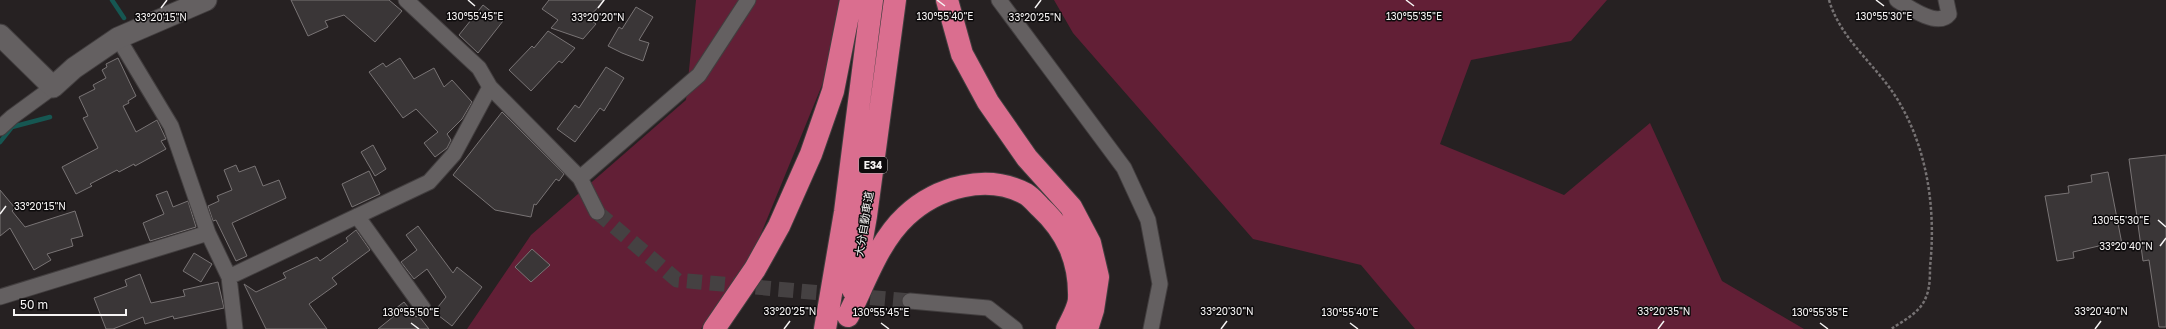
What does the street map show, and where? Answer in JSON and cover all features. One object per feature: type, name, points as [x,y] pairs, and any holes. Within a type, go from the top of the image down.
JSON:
[{"type":"highway","points":[[714,329],[755,270],[779,226],[811,154],[833,91],[851,0]]},
{"type":"highway","name":"大分自動車道","points":[[825,329],[845,212],[872,0]]},
{"type":"highway","name":"大分自動車道","points":[[847,323],[866,216],[895,0]]},
{"type":"highway","points":[[947,0],[962,54],[988,102],[1027,158],[1072,206],[1090,243],[1098,277],[1093,310],[1087,329]]},
{"type":"highway","points":[[847,323],[885,242],[905,217],[926,200],[946,191],[967,185],[1000,185],[1027,195],[1049,215],[1067,239],[1075,258],[1079,299],[1066,329]]},
{"type":"street","points":[[0,128],[12,117],[53,87],[74,68],[118,38],[206,0]]},
{"type":"street","points":[[406,0],[479,68],[490,87],[580,178],[597,212]]},
{"type":"street","points":[[580,178],[699,75],[748,0]]},
{"type":"street","points":[[999,0],[1124,168],[1148,220],[1160,284],[1151,329]]},
{"type":"street","points":[[1897,0],[1917,12],[1933,19],[1942,19],[1949,14],[1946,0]]},
{"type":"street","points":[[0,34],[53,87]]},
{"type":"street","points":[[118,38],[171,126],[208,233],[228,277],[235,329]]},
{"type":"street","points":[[228,277],[429,182],[454,154],[490,87]]},
{"type":"street","points":[[357,216],[423,308]]},
{"type":"street","points":[[0,296],[208,233]]},
{"type":"street","points":[[910,301],[988,308],[1015,329]]},
{"type":"path","points":[[1829,0],[1840,27],[1880,75],[1899,101],[1911,125],[1924,163],[1931,201],[1933,240],[1926,297],[1914,313],[1891,329]]},
{"type":"shaded area","points":[[696,0],[842,0],[827,73],[751,258],[701,329],[467,329],[531,235],[686,100]]},
{"type":"shaded area","points":[[1054,0],[1607,0],[1571,41],[1471,60],[1440,144],[1564,195],[1650,123],[1722,281],[1804,329],[1415,329],[1361,265],[1253,239],[1073,33]]},
{"type":"building","points":[[291,0],[389,0],[402,11],[375,42],[344,15],[325,21],[328,27],[308,36]]},
{"type":"building","points":[[549,0],[605,0],[588,18],[596,24],[583,39],[551,28],[558,20],[542,9]]},
{"type":"building","points":[[483,5],[503,21],[478,53],[459,35]]},
{"type":"building","points":[[636,7],[653,17],[639,40],[649,43],[643,61],[608,46],[619,27],[622,29]]},
{"type":"building","points":[[548,31],[575,48],[562,63],[559,61],[531,91],[509,70],[532,46],[534,48]]},
{"type":"building","points":[[118,58],[136,96],[128,101],[129,103],[123,106],[136,132],[157,120],[166,139],[161,141],[166,149],[135,166],[134,164],[119,172],[117,170],[90,184],[92,186],[76,194],[62,167],[98,148],[83,118],[88,116],[79,97],[95,89],[93,85],[106,78],[102,70],[107,67],[106,64]]},
{"type":"building","points":[[400,58],[414,79],[434,68],[444,87],[452,80],[472,102],[462,119],[447,134],[451,140],[447,148],[435,157],[424,143],[438,132],[416,109],[403,118],[369,72],[383,63],[386,67]]},
{"type":"building","points":[[606,67],[624,78],[604,111],[600,108],[575,142],[557,129],[575,105],[579,108]]},
{"type":"building","points":[[502,112],[564,174],[559,181],[556,179],[536,205],[534,204],[531,217],[495,210],[453,175]]},
{"type":"building","points":[[373,145],[386,169],[375,176],[361,152]]},
{"type":"building","points":[[2166,155],[2166,327],[2159,327],[2149,260],[2143,261],[2129,159]]},
{"type":"building","points":[[236,165],[239,172],[255,166],[263,186],[279,180],[286,198],[232,223],[247,256],[236,261],[216,220],[213,221],[208,206],[219,201],[217,196],[232,190],[224,170]]},
{"type":"building","points":[[369,171],[380,194],[352,207],[342,184]]},
{"type":"building","points":[[2108,172],[2122,244],[2103,248],[2103,245],[2073,252],[2074,258],[2057,261],[2045,196],[2069,193],[2068,186],[2092,182],[2091,175]]},
{"type":"building","points":[[0,190],[15,208],[12,211],[25,227],[75,211],[83,236],[71,239],[73,246],[47,254],[51,260],[34,270],[10,228],[0,236]]},
{"type":"building","points":[[167,191],[173,207],[188,201],[196,227],[150,241],[143,223],[164,214],[156,195]]},
{"type":"building","points":[[418,226],[453,273],[457,267],[482,287],[452,326],[434,312],[446,297],[427,269],[414,279],[401,262],[417,250],[406,235]]},
{"type":"building","points":[[356,230],[370,250],[332,278],[337,284],[309,304],[327,329],[266,329],[244,284],[256,292],[286,278],[283,273],[317,257],[320,261],[348,241],[346,238]]},
{"type":"building","points":[[532,249],[550,265],[531,282],[515,267]]},
{"type":"building","points":[[194,253],[212,264],[201,282],[183,271]]},
{"type":"building","points":[[140,274],[151,303],[185,296],[183,290],[218,282],[224,308],[174,319],[173,316],[145,324],[143,317],[113,329],[106,329],[94,298],[127,286],[125,280]]},
{"type":"building","points":[[404,302],[416,317],[418,315],[429,329],[378,329],[394,316],[391,312]]},
{"type":"waterway","points":[[112,0],[124,18]]},
{"type":"waterway","points":[[0,142],[12,127],[50,117]]},
{"type":"tunnel","points":[[597,212],[677,280],[910,301]]}]
